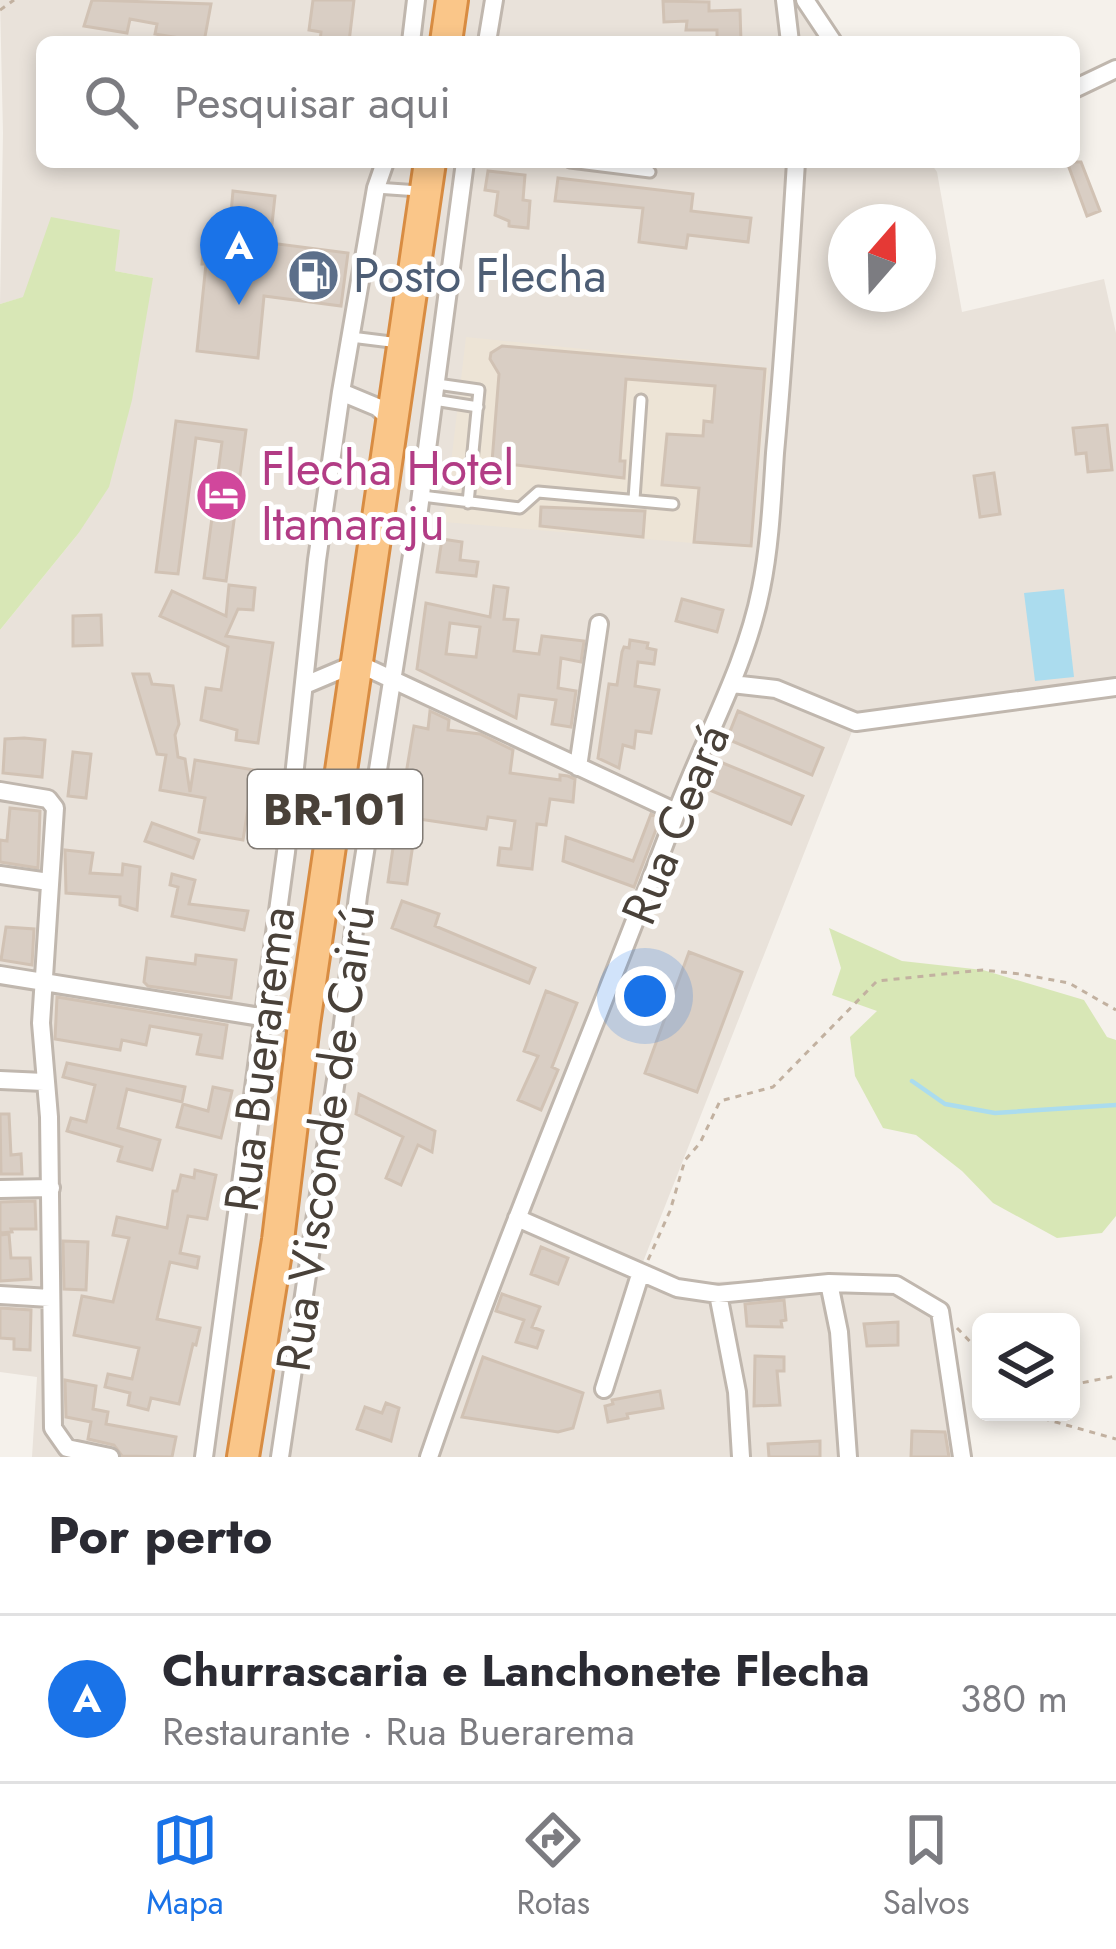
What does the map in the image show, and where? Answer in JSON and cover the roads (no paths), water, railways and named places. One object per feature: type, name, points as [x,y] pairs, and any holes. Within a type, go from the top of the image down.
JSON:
[{"type":"highway","points":[[447,36],[452,0]]},
{"type":"highway","name":"BR-101","points":[[243,1457],[428,177]]},
{"type":"street","points":[[412,36],[416,0]]},
{"type":"street","points":[[489,36],[494,0]]},
{"type":"street","points":[[785,0],[789,36]]},
{"type":"street","points":[[806,0],[829,36]]},
{"type":"street","points":[[1080,86],[1116,69]]},
{"type":"street","name":"Rua Buerarema","points":[[204,1457],[265,1017],[317,560],[341,392],[383,168]]},
{"type":"street","name":"Rua Visconde de Cairú","points":[[280,1457],[358,896],[395,678],[464,168]]},
{"type":"street","name":"Rua Ceará","points":[[429,1457],[676,812],[732,684],[764,568],[796,168]]},
{"type":"street","points":[[341,392],[364,400],[393,422]]},
{"type":"street","points":[[578,767],[599,624]]},
{"type":"street","points":[[305,685],[357,663],[676,812]]},
{"type":"street","points":[[732,684],[776,689],[856,722],[1116,687]]},
{"type":"street","points":[[0,791],[48,799],[55,808],[43,981],[53,1428],[67,1448],[110,1457]]},
{"type":"street","points":[[0,874],[49,882]]},
{"type":"street","points":[[0,975],[304,1024]]},
{"type":"street","points":[[0,1080],[44,1082]]},
{"type":"street","points":[[292,1125],[326,1139]]},
{"type":"street","points":[[0,1189],[50,1188]]},
{"type":"street","points":[[517,1218],[676,1288],[718,1294],[829,1283],[896,1286],[940,1311],[962,1457]]},
{"type":"street","points":[[604,1389],[640,1275]]},
{"type":"street","points":[[829,1283],[839,1332],[848,1457]]},
{"type":"street","points":[[718,1294],[737,1392],[741,1457]]},
{"type":"street","points":[[0,1295],[50,1298]]},
{"type":"lane","points":[[618,168],[650,172]]},
{"type":"lane","points":[[376,188],[428,177]]},
{"type":"lane","points":[[351,337],[405,344]]},
{"type":"lane","points":[[435,392],[479,390],[469,503]]},
{"type":"lane","points":[[435,392],[478,407]]},
{"type":"lane","points":[[634,499],[641,400]]},
{"type":"lane","points":[[421,495],[520,508],[538,492],[673,504]]},
{"type":"water","points":[[1064,589],[1074,677],[1035,681],[1024,593]]},
{"type":"waterway","points":[[912,1081],[945,1104],[995,1113],[1116,1105]]},
{"type":"place","name":"Posto Flecha","points":[[314,275]]},
{"type":"place","name":"Churrascaria e Lanchonete Flecha","points":[[239,305]]},
{"type":"place","name":"Flecha Hotel Itamaraju","points":[[222,496]]}]
